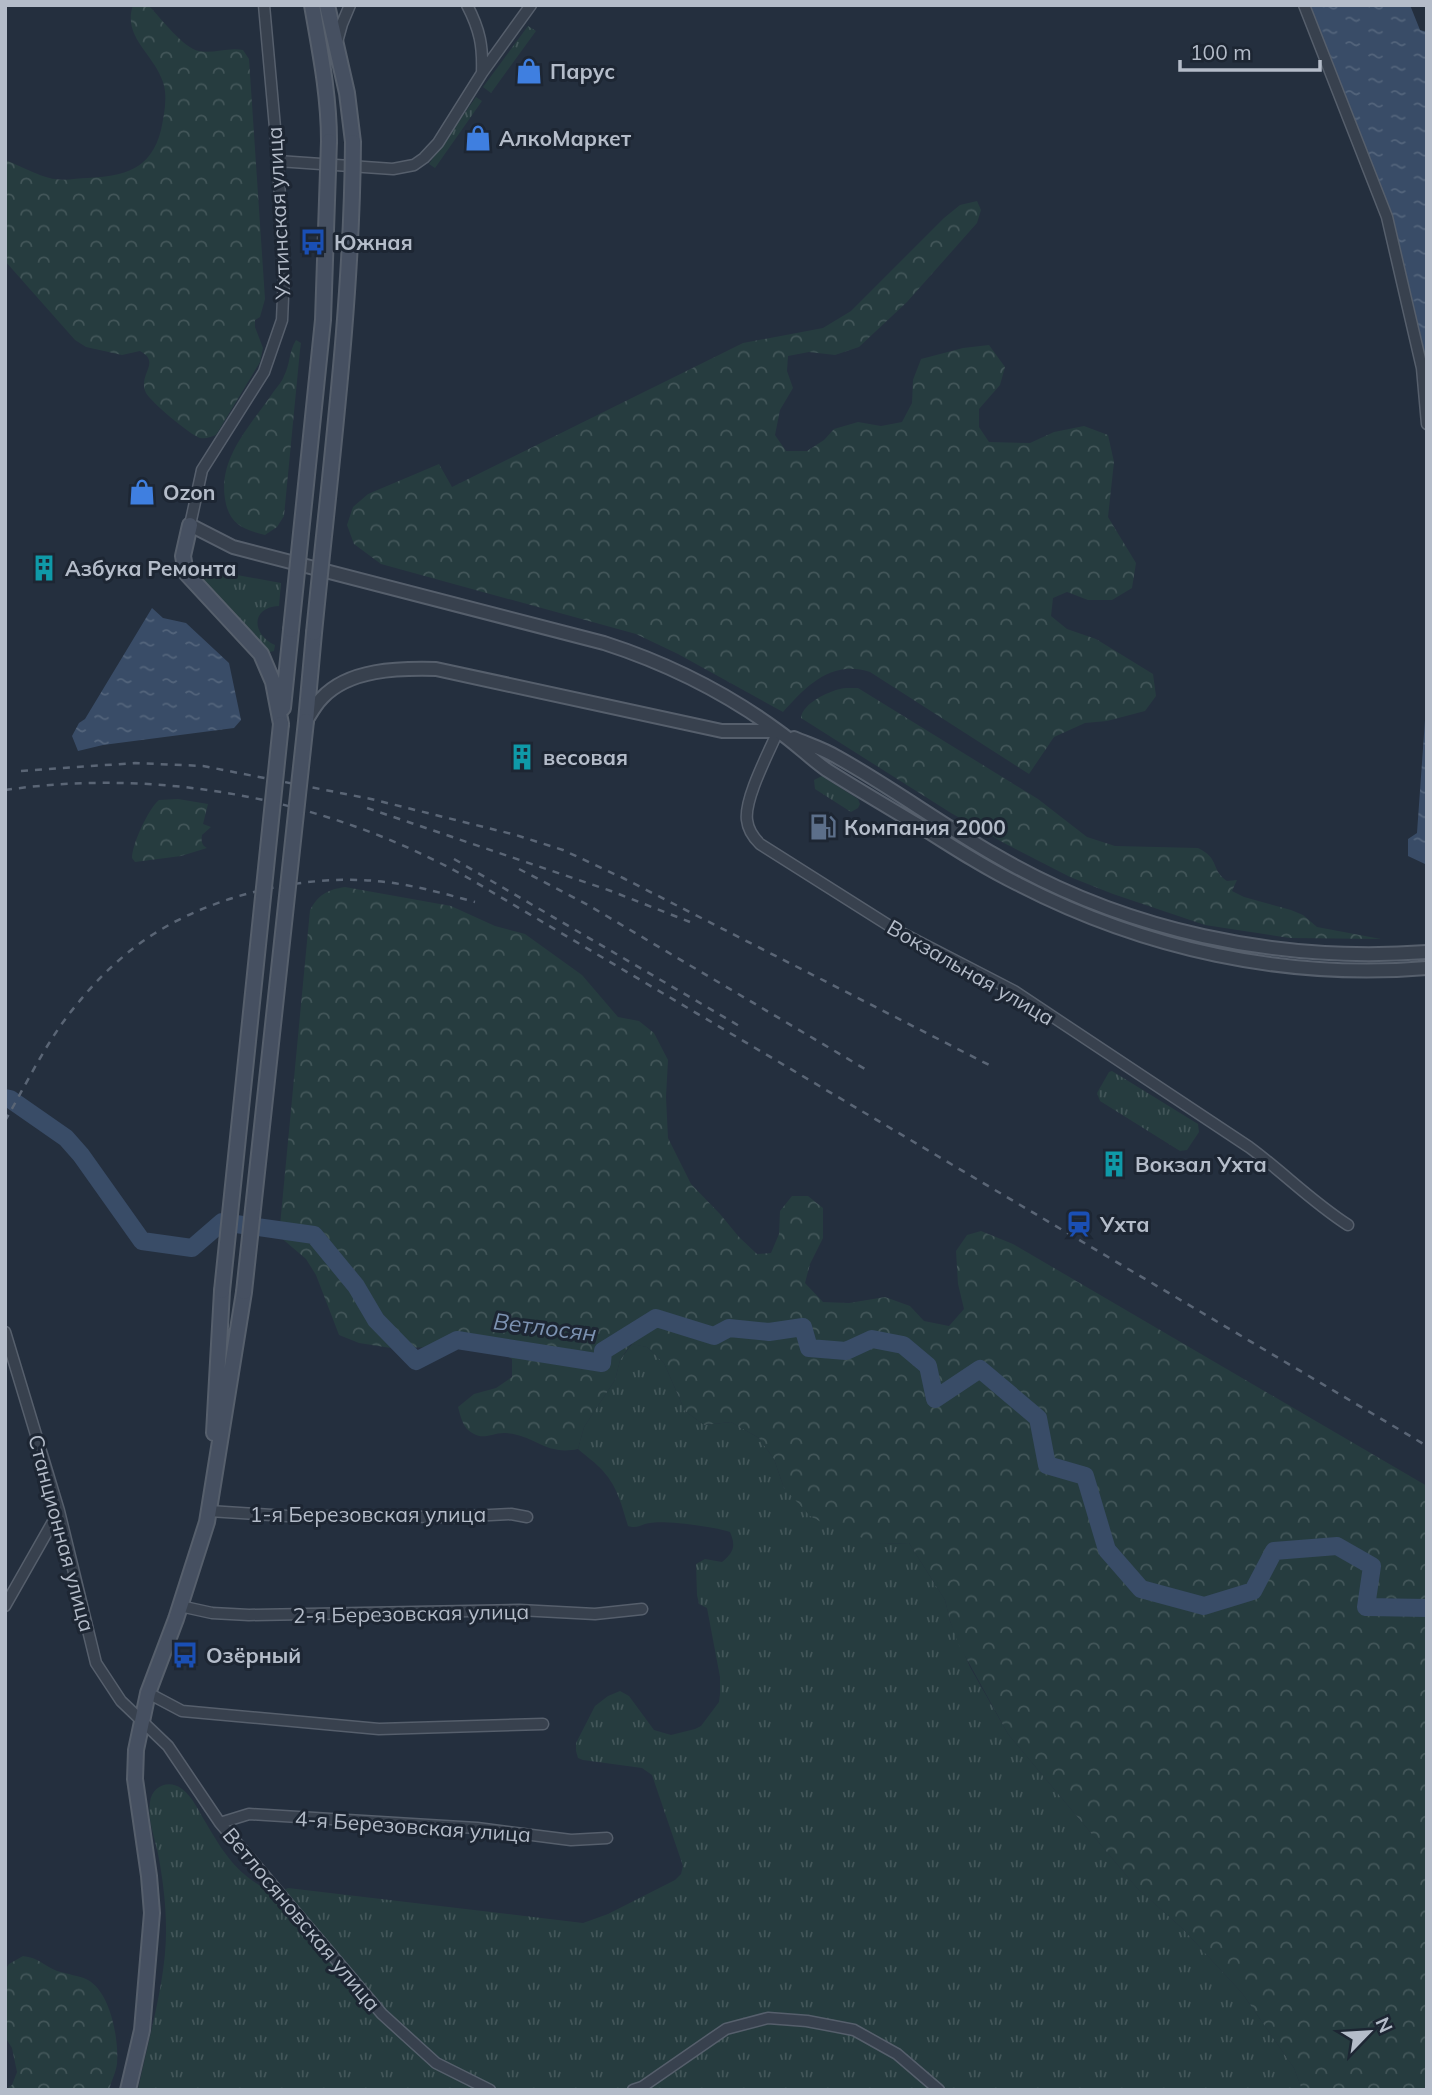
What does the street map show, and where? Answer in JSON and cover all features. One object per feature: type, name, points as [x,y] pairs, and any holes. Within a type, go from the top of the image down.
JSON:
[{"type":"main road","points":[[209,1511],[222,1291],[323,320],[329,114],[312,5]]},
{"type":"main road","points":[[128,2090],[142,2030],[152,1913],[135,1779],[136,1750],[148,1693],[180,1606],[209,1511],[244,1292],[306,721],[348,286],[353,142],[349,105],[327,5]]},
{"type":"main road","points":[[190,525],[183,556],[186,573],[261,654],[273,682],[281,724]]},
{"type":"street","name":"Ухтинская улица","points":[[190,525],[202,470],[264,372],[282,320],[284,274],[278,161],[264,5]]},
{"type":"street","points":[[337,43],[350,5]]},
{"type":"street","points":[[467,5],[477,23],[483,49],[482,74]]},
{"type":"street","points":[[278,161],[393,169],[414,164],[424,158],[438,143],[531,5]]},
{"type":"street","points":[[1304,5],[1387,217],[1422,368],[1427,424]]},
{"type":"street","points":[[190,525],[233,547],[623,649],[657,662],[706,685],[737,704],[778,731],[825,768],[990,870],[1031,891],[1118,928],[1254,963],[1326,970],[1398,971],[1427,968]]},
{"type":"street","points":[[306,721],[319,700],[342,684],[364,675],[411,669],[436,670],[722,731],[778,731],[836,756],[996,856],[1058,887],[1122,913],[1254,947],[1324,954],[1427,952]]},
{"type":"street","name":"Вокзальная улица","points":[[778,731],[748,807],[747,824],[754,837],[767,849],[896,930],[1014,991],[1265,1159],[1313,1201],[1348,1225]]},
{"type":"street","name":"Станционная улица","points":[[5,1332],[59,1511],[96,1663],[121,1701],[142,1720]]},
{"type":"street","points":[[5,1606],[59,1511]]},
{"type":"street","name":"1-я Березовская улица","points":[[209,1511],[287,1516],[452,1517],[511,1514],[527,1517]]},
{"type":"street","name":"2-я Березовская улица","points":[[180,1606],[212,1613],[248,1615],[519,1610],[595,1614],[642,1609]]},
{"type":"street","points":[[148,1693],[182,1711],[379,1729],[543,1724]]},
{"type":"street","name":"Ветлосяновская улица","points":[[142,1720],[168,1746],[220,1823],[382,2014],[436,2063],[490,2090]]},
{"type":"street","name":"4-я Березовская улица","points":[[220,1823],[248,1814],[477,1828],[571,1840],[607,1838]]},
{"type":"street","points":[[633,2090],[642,2087],[726,2029],[768,2018],[807,2021],[854,2031],[897,2054],[939,2090]]},
{"type":"green space","points":[[133,5],[149,6],[179,39],[193,49],[204,52],[243,50],[249,59],[265,299],[260,317],[255,320],[255,327],[263,348],[260,362],[216,435],[206,438],[200,438],[188,431],[146,393],[144,380],[149,360],[146,355],[140,351],[122,355],[86,347],[75,340],[5,261],[5,160],[50,178],[63,180],[101,177],[134,168],[143,162],[156,143],[164,112],[163,82],[135,36],[131,16]]},
{"type":"green space","points":[[528,26],[536,31],[491,93],[483,87]]},
{"type":"green space","points":[[476,97],[482,101],[435,168],[429,164]]},
{"type":"green space","points":[[977,201],[981,210],[977,223],[907,302],[859,347],[835,355],[809,352],[788,356],[787,371],[793,388],[780,410],[775,435],[786,451],[807,451],[824,440],[834,429],[858,422],[881,426],[902,422],[912,403],[913,380],[921,359],[963,348],[989,345],[1005,367],[1000,385],[979,409],[979,427],[989,442],[1030,443],[1054,432],[1084,426],[1108,435],[1114,462],[1108,517],[1136,563],[1132,588],[1112,600],[1088,600],[1067,592],[1053,598],[1051,616],[1067,629],[1096,639],[1153,674],[1156,696],[1145,711],[1107,721],[1085,723],[1054,737],[1029,774],[870,672],[844,669],[821,677],[783,712],[636,634],[381,564],[354,544],[347,525],[353,507],[368,494],[439,464],[452,487],[743,343],[823,328],[851,311],[944,218],[960,205]]},
{"type":"green space","points":[[296,340],[301,343],[284,516],[277,527],[265,535],[243,528],[233,520],[225,499],[226,470],[246,430],[282,380]]},
{"type":"green space","points":[[199,568],[281,583],[279,606],[263,611],[258,622],[262,634],[275,645],[274,651],[266,653],[192,572]]},
{"type":"green space","points":[[858,688],[1038,799],[1087,837],[1115,846],[1198,848],[1210,856],[1222,877],[1227,881],[1237,880],[1232,891],[1244,897],[1291,910],[1303,915],[1317,927],[1381,939],[1290,938],[1205,925],[1070,877],[951,813],[801,718],[806,707],[812,702],[833,691]]},
{"type":"green space","points":[[822,776],[858,799],[858,808],[851,812],[815,789],[814,780]]},
{"type":"green space","points":[[178,799],[208,804],[203,824],[211,827],[202,835],[203,844],[207,848],[181,856],[135,862],[132,858],[135,845],[150,811],[159,800]]},
{"type":"green space","points":[[345,887],[451,906],[495,926],[525,934],[582,975],[618,1017],[639,1021],[654,1033],[668,1060],[668,1138],[691,1184],[739,1237],[757,1254],[771,1253],[779,1234],[780,1211],[792,1196],[808,1196],[823,1208],[823,1238],[810,1264],[805,1283],[823,1302],[849,1303],[885,1297],[910,1306],[924,1321],[949,1326],[964,1309],[958,1284],[956,1251],[967,1235],[981,1231],[1013,1244],[1427,1486],[1427,2090],[1302,2090],[1294,2068],[1242,1993],[1183,1929],[1137,1888],[1008,1734],[959,1645],[945,1600],[909,1543],[881,1544],[832,1528],[810,1516],[784,1488],[774,1459],[759,1438],[731,1422],[704,1425],[685,1411],[664,1363],[647,1347],[631,1344],[620,1360],[615,1380],[584,1427],[578,1449],[557,1450],[516,1435],[502,1433],[478,1436],[465,1426],[458,1407],[474,1394],[496,1388],[512,1377],[512,1359],[490,1346],[391,1348],[359,1343],[339,1335],[316,1275],[306,1259],[279,1236],[310,910],[324,894]]},
{"type":"green space","points":[[1112,1071],[1198,1124],[1199,1132],[1187,1150],[1180,1151],[1100,1101],[1097,1093]]},
{"type":"green space","points":[[632,1344],[647,1347],[664,1363],[685,1411],[704,1425],[731,1422],[759,1438],[774,1459],[784,1488],[881,1544],[909,1543],[945,1600],[950,1621],[970,1667],[1008,1734],[1137,1888],[1183,1929],[1242,1993],[1294,2068],[1302,2090],[138,2090],[160,1988],[165,1947],[164,1893],[149,1809],[151,1796],[158,1788],[167,1784],[186,1792],[235,1865],[252,1881],[276,1894],[288,1888],[583,1923],[608,1914],[675,1880],[681,1874],[683,1866],[652,1775],[642,1768],[583,1760],[578,1758],[576,1751],[576,1743],[595,1706],[620,1691],[629,1696],[654,1730],[671,1735],[701,1726],[719,1702],[720,1677],[707,1608],[699,1604],[697,1595],[696,1564],[705,1559],[722,1562],[733,1548],[730,1532],[667,1522],[628,1526],[619,1497],[608,1477],[578,1449],[584,1427],[615,1380],[620,1360]]},
{"type":"green space","points":[[23,1956],[57,1971],[88,1980],[103,1995],[112,2018],[117,2043],[116,2070],[109,2090],[5,2090],[12,2085],[17,2072],[12,2048],[5,2037],[5,1970],[9,1964]]},
{"type":"water","points":[[1308,5],[1410,5],[1420,30],[1427,32],[1427,376],[1391,216]]},
{"type":"water","points":[[152,608],[163,618],[186,623],[229,663],[241,720],[234,728],[103,745],[78,751],[72,736]]},
{"type":"water","points":[[1427,692],[1427,868],[1425,864],[1408,856],[1408,839],[1417,833]]},
{"type":"waterway","name":"Ветлосян","points":[[5,1098],[66,1138],[142,1241],[192,1248],[222,1222],[314,1235],[356,1286],[376,1320],[416,1361],[457,1340],[602,1363],[603,1351],[656,1318],[714,1336],[729,1328],[769,1332],[803,1327],[809,1348],[846,1351],[872,1339],[903,1345],[928,1366],[935,1399],[980,1369],[1038,1418],[1047,1465],[1085,1476],[1107,1550],[1141,1589],[1204,1606],[1253,1591],[1274,1551],[1337,1546],[1372,1566],[1366,1607],[1427,1608]]},
{"type":"railway","points":[[21,771],[135,763],[203,766],[371,799],[516,835],[563,850],[625,879],[993,1067]]},
{"type":"railway","points":[[5,790],[65,784],[125,783],[186,787],[245,796],[304,810],[361,829],[416,852],[470,879],[1427,1446]]},
{"type":"railway","points":[[367,808],[611,891],[690,922]]},
{"type":"railway","points":[[454,859],[741,1027]]},
{"type":"railway","points":[[519,869],[588,905],[865,1069]]},
{"type":"railway","points":[[5,1121],[57,1031],[91,988],[135,947],[189,915],[250,893],[314,881],[376,881],[401,884],[475,902]]},
{"type":"place","name":"Парус","points":[[529,71]]},
{"type":"place","name":"АлкоМаркет","points":[[478,138]]},
{"type":"place","name":"Южная","points":[[313,242]]},
{"type":"place","name":"Ozon","points":[[142,492]]},
{"type":"place","name":"Азбука Ремонта","points":[[44,568]]},
{"type":"place","name":"весовая","points":[[522,757]]},
{"type":"place","name":"Компания 2000","points":[[823,827]]},
{"type":"place","name":"Вокзал Ухта","points":[[1114,1164]]},
{"type":"place","name":"Ухта","points":[[1079,1224]]},
{"type":"place","name":"Озёрный","points":[[185,1655]]}]
